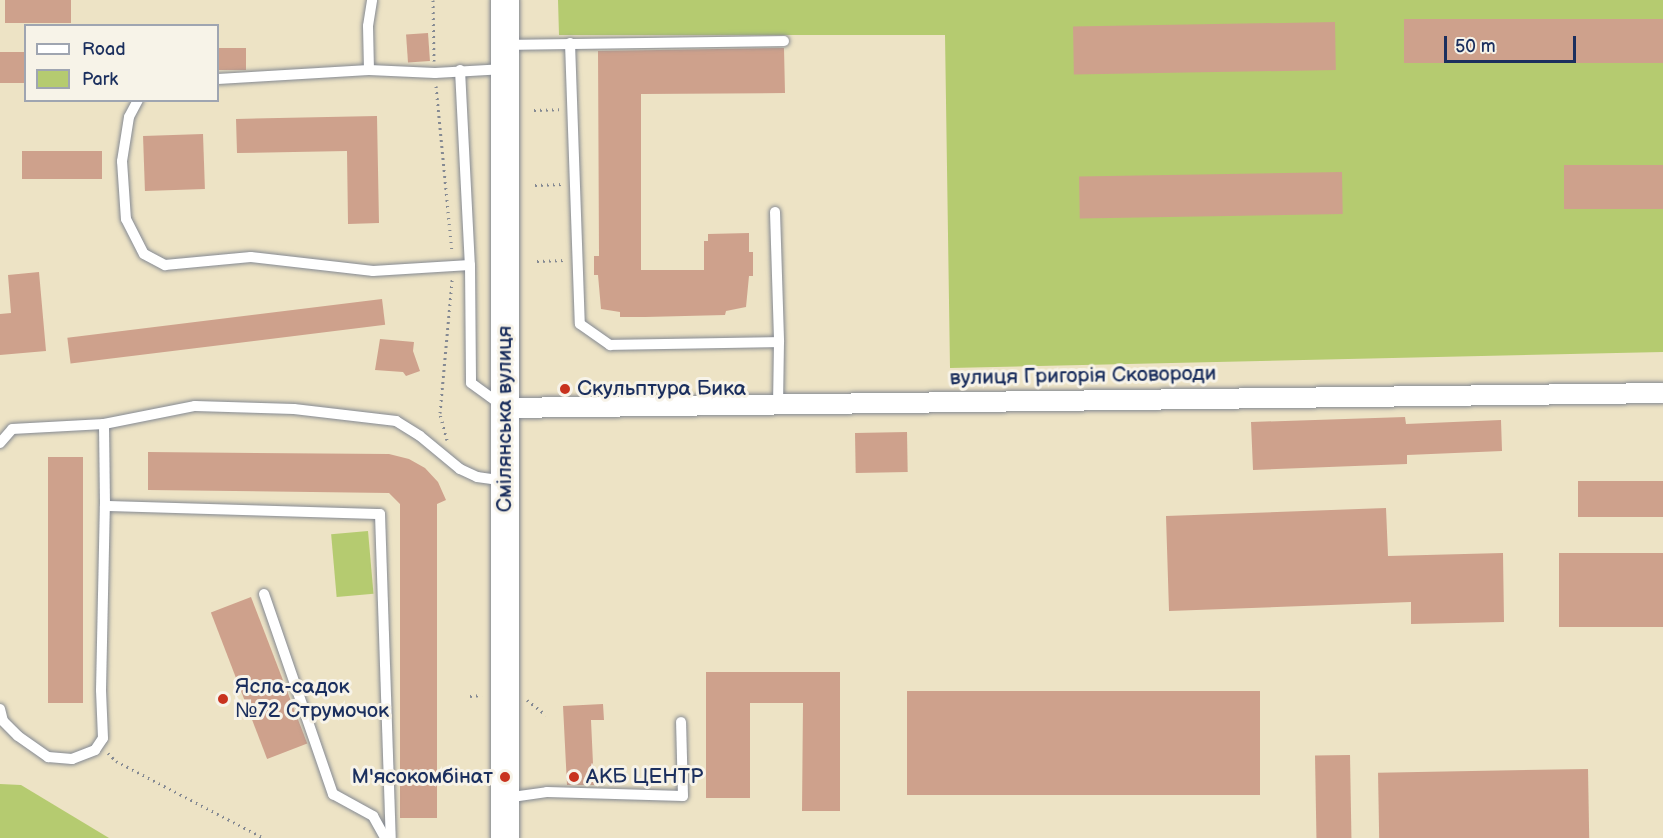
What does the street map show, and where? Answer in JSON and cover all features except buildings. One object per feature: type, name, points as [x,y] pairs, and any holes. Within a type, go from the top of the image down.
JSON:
[{"type":"main road","name":"Смілянська вулиця","points":[[505,0],[505,838]]},
{"type":"street","name":"вулиця Григорія Сковороди","points":[[504,408],[1663,393]]},
{"type":"lane","points":[[369,70],[368,26],[372,0]]},
{"type":"lane","points":[[219,79],[369,70],[435,73],[460,70],[505,57],[570,43],[784,41]]},
{"type":"lane","points":[[570,43],[580,324],[609,345],[779,342]]},
{"type":"lane","points":[[460,70],[470,265],[471,383],[504,408]]},
{"type":"lane","points":[[137,102],[129,117],[122,161],[126,219],[144,254],[165,265],[251,257],[373,271],[470,265]]},
{"type":"lane","points":[[775,212],[779,342],[778,405]]},
{"type":"lane","points":[[0,443],[12,429],[104,424],[195,406],[294,409],[365,415],[396,421],[420,435],[460,469],[477,477],[505,481]]},
{"type":"lane","points":[[0,709],[3,721],[18,736],[48,757],[72,759],[95,750],[103,738],[101,690],[105,506],[104,424]]},
{"type":"lane","points":[[105,506],[380,514],[391,838]]},
{"type":"lane","points":[[264,594],[333,794],[373,816],[385,838]]},
{"type":"lane","points":[[504,798],[547,792],[683,796],[681,722]]},
{"type":"path","points":[[433,0],[435,73],[453,265],[440,413],[448,446],[460,469]]},
{"type":"path","points":[[534,110],[572,109]]},
{"type":"path","points":[[535,185],[575,183]]},
{"type":"path","points":[[537,261],[577,259]]},
{"type":"path","points":[[470,696],[486,695]]},
{"type":"path","points":[[521,695],[546,715]]},
{"type":"path","points":[[99,744],[116,761],[264,838]]},
{"type":"green space","points":[[558,0],[1663,0],[1663,352],[950,368],[945,35],[559,35]]},
{"type":"green space","points":[[368,531],[373,594],[337,597],[331,534]]},
{"type":"green space","points":[[0,784],[21,785],[109,838],[0,838]]},
{"type":"place","name":"Cкульптура Бика","points":[[565,389]]},
{"type":"place","name":"Ясла-садок №72 Струмочок","points":[[223,699]]},
{"type":"place","name":"М'ясокомбінат","points":[[505,777]]},
{"type":"place","name":"АКБ ЦЕНТР","points":[[574,777]]}]
